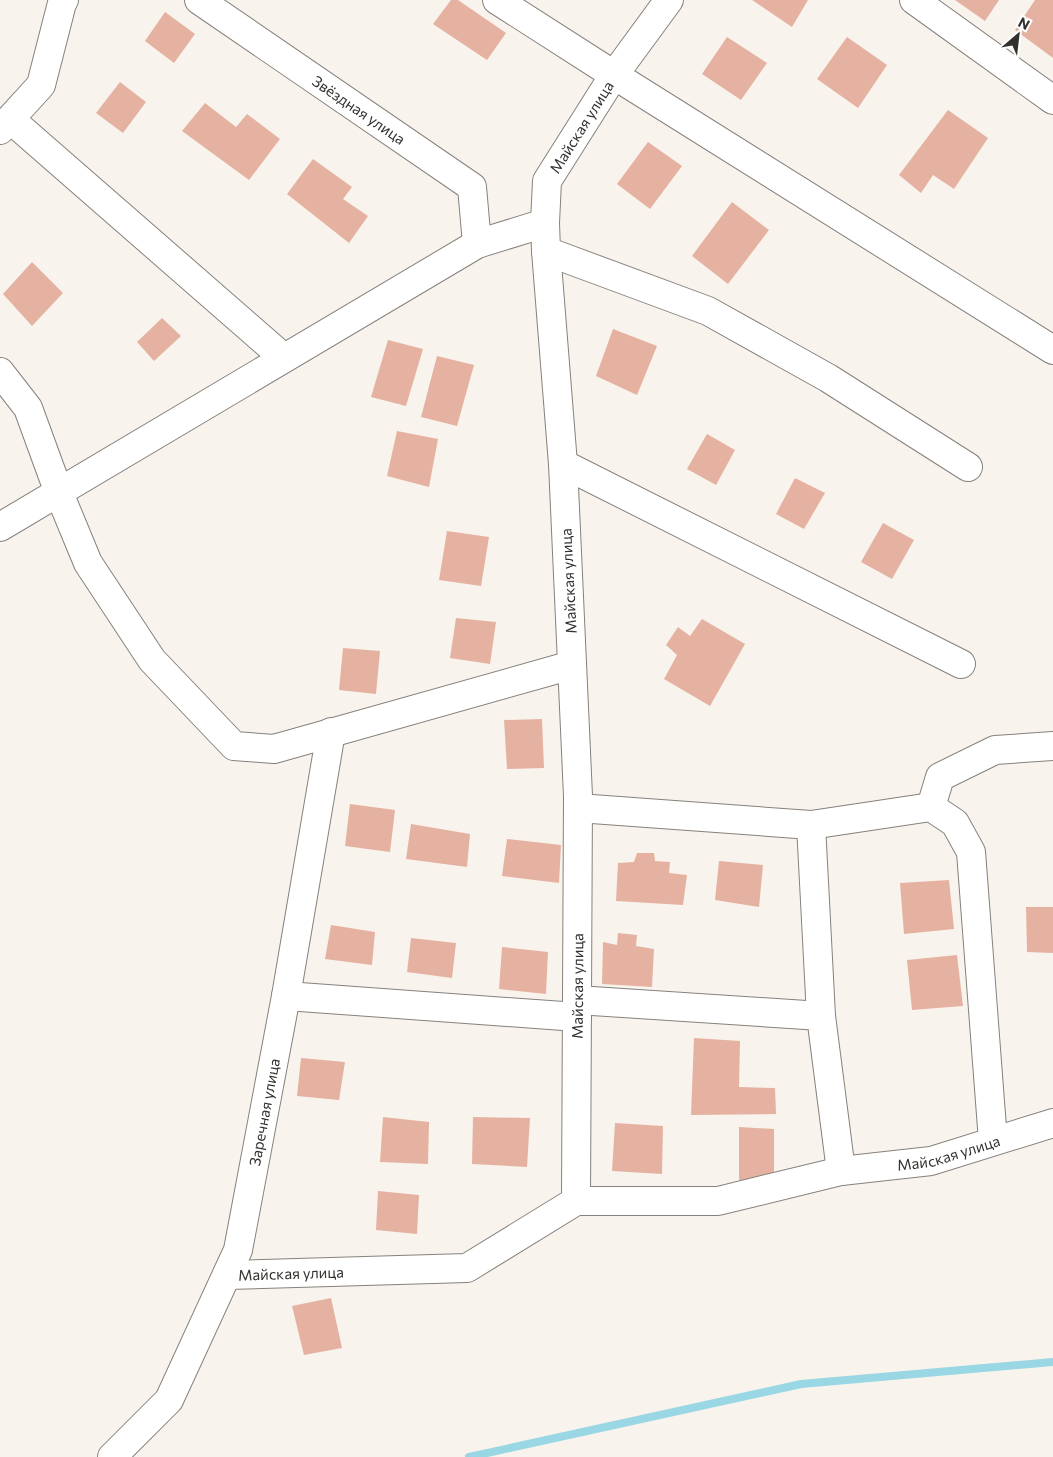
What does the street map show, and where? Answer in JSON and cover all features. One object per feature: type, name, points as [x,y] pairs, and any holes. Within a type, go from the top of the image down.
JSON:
[{"type":"street","points":[[64,0],[40,85],[5,125],[284,358]]},
{"type":"street","name":"Звёздная улица","points":[[199,0],[472,187],[476,244]]},
{"type":"street","points":[[497,0],[1053,350]]},
{"type":"street","name":"Майская улица","points":[[576,1200],[578,808],[563,464],[546,251],[545,223],[548,182],[614,75],[669,0]]},
{"type":"street","points":[[914,0],[1053,100]]},
{"type":"street","points":[[0,527],[476,244],[545,223]]},
{"type":"street","points":[[546,251],[708,311],[828,378],[968,467]]},
{"type":"street","points":[[0,372],[28,408],[59,493],[88,563],[152,660],[234,746],[274,749],[572,665]]},
{"type":"street","points":[[563,464],[961,664]]},
{"type":"street","name":"Заречная улица","points":[[112,1457],[169,1400],[238,1250],[286,996],[331,732]]},
{"type":"street","points":[[931,807],[940,777],[995,750],[1053,746]]},
{"type":"street","points":[[578,808],[811,825],[931,807],[955,823],[971,852],[993,1141]]},
{"type":"street","points":[[811,825],[821,1016],[841,1170]]},
{"type":"street","points":[[286,996],[577,1009],[821,1016]]},
{"type":"street","name":"Майская улица","points":[[226,1276],[468,1268],[576,1200],[718,1202],[841,1170],[931,1160],[1053,1124]]},
{"type":"building","points":[[451,0],[458,0],[506,33],[487,60],[433,24]]},
{"type":"building","points":[[752,0],[808,0],[792,27]]},
{"type":"building","points":[[955,0],[999,0],[985,21]]},
{"type":"building","points":[[1035,0],[1053,0],[1053,58],[1015,30]]},
{"type":"building","points":[[165,12],[195,34],[174,63],[145,41]]},
{"type":"building","points":[[727,37],[767,63],[741,100],[702,74]]},
{"type":"building","points":[[847,37],[887,65],[858,108],[817,79]]},
{"type":"building","points":[[120,82],[146,102],[123,133],[96,113]]},
{"type":"building","points":[[205,103],[236,127],[247,114],[280,139],[249,180],[182,131]]},
{"type":"building","points":[[948,110],[988,138],[954,189],[933,175],[921,193],[899,175]]},
{"type":"building","points":[[648,142],[682,166],[650,209],[617,184]]},
{"type":"building","points":[[313,159],[352,187],[343,199],[368,216],[349,243],[287,194]]},
{"type":"building","points":[[732,202],[769,230],[728,284],[692,256]]},
{"type":"building","points":[[32,262],[63,293],[32,326],[3,294]]},
{"type":"building","points":[[162,318],[181,336],[154,361],[137,342]]},
{"type":"building","points":[[613,329],[657,346],[637,395],[596,376]]},
{"type":"building","points":[[388,340],[423,349],[406,406],[371,397]]},
{"type":"building","points":[[437,356],[474,365],[457,426],[421,417]]},
{"type":"building","points":[[397,431],[438,439],[429,487],[387,476]]},
{"type":"building","points":[[707,434],[735,450],[716,485],[687,469]]},
{"type":"building","points":[[795,478],[825,493],[804,529],[776,514]]},
{"type":"building","points":[[883,523],[914,540],[892,579],[861,562]]},
{"type":"building","points":[[447,531],[489,537],[481,586],[439,580]]},
{"type":"building","points":[[456,618],[496,622],[490,664],[450,658]]},
{"type":"building","points":[[702,619],[745,644],[710,706],[664,679],[677,655],[666,645],[678,627],[690,636]]},
{"type":"building","points":[[343,648],[380,651],[376,694],[339,690]]},
{"type":"building","points":[[542,719],[544,768],[507,769],[504,720]]},
{"type":"building","points":[[350,804],[395,810],[390,852],[345,846]]},
{"type":"building","points":[[411,824],[470,834],[467,867],[406,859]]},
{"type":"building","points":[[507,839],[561,845],[559,883],[502,876]]},
{"type":"building","points":[[637,853],[654,853],[655,861],[670,862],[669,873],[687,875],[683,905],[616,901],[618,863],[634,862]]},
{"type":"building","points":[[719,861],[763,865],[759,907],[715,900]]},
{"type":"building","points":[[949,880],[954,929],[904,934],[900,883]]},
{"type":"building","points":[[1026,907],[1053,907],[1053,953],[1027,952]]},
{"type":"building","points":[[331,925],[375,932],[372,965],[325,959]]},
{"type":"building","points":[[618,933],[637,935],[636,946],[654,949],[652,987],[602,984],[603,942],[617,945]]},
{"type":"building","points":[[411,938],[456,943],[452,978],[407,972]]},
{"type":"building","points":[[502,947],[548,952],[546,994],[499,989]]},
{"type":"building","points":[[957,955],[963,1006],[912,1010],[907,960]]},
{"type":"building","points":[[694,1038],[740,1041],[739,1087],[775,1088],[776,1114],[691,1115]]},
{"type":"building","points":[[301,1058],[345,1062],[339,1100],[297,1096]]},
{"type":"building","points":[[383,1117],[429,1122],[428,1164],[380,1162]]},
{"type":"building","points":[[473,1117],[530,1118],[527,1167],[472,1164]]},
{"type":"building","points":[[615,1123],[663,1126],[662,1174],[612,1171]]},
{"type":"building","points":[[739,1127],[774,1129],[774,1180],[739,1180]]},
{"type":"building","points":[[378,1191],[419,1195],[417,1234],[376,1230]]},
{"type":"building","points":[[331,1298],[342,1348],[304,1355],[292,1306]]},
{"type":"waterway","points":[[469,1457],[801,1384],[1053,1362]]}]
